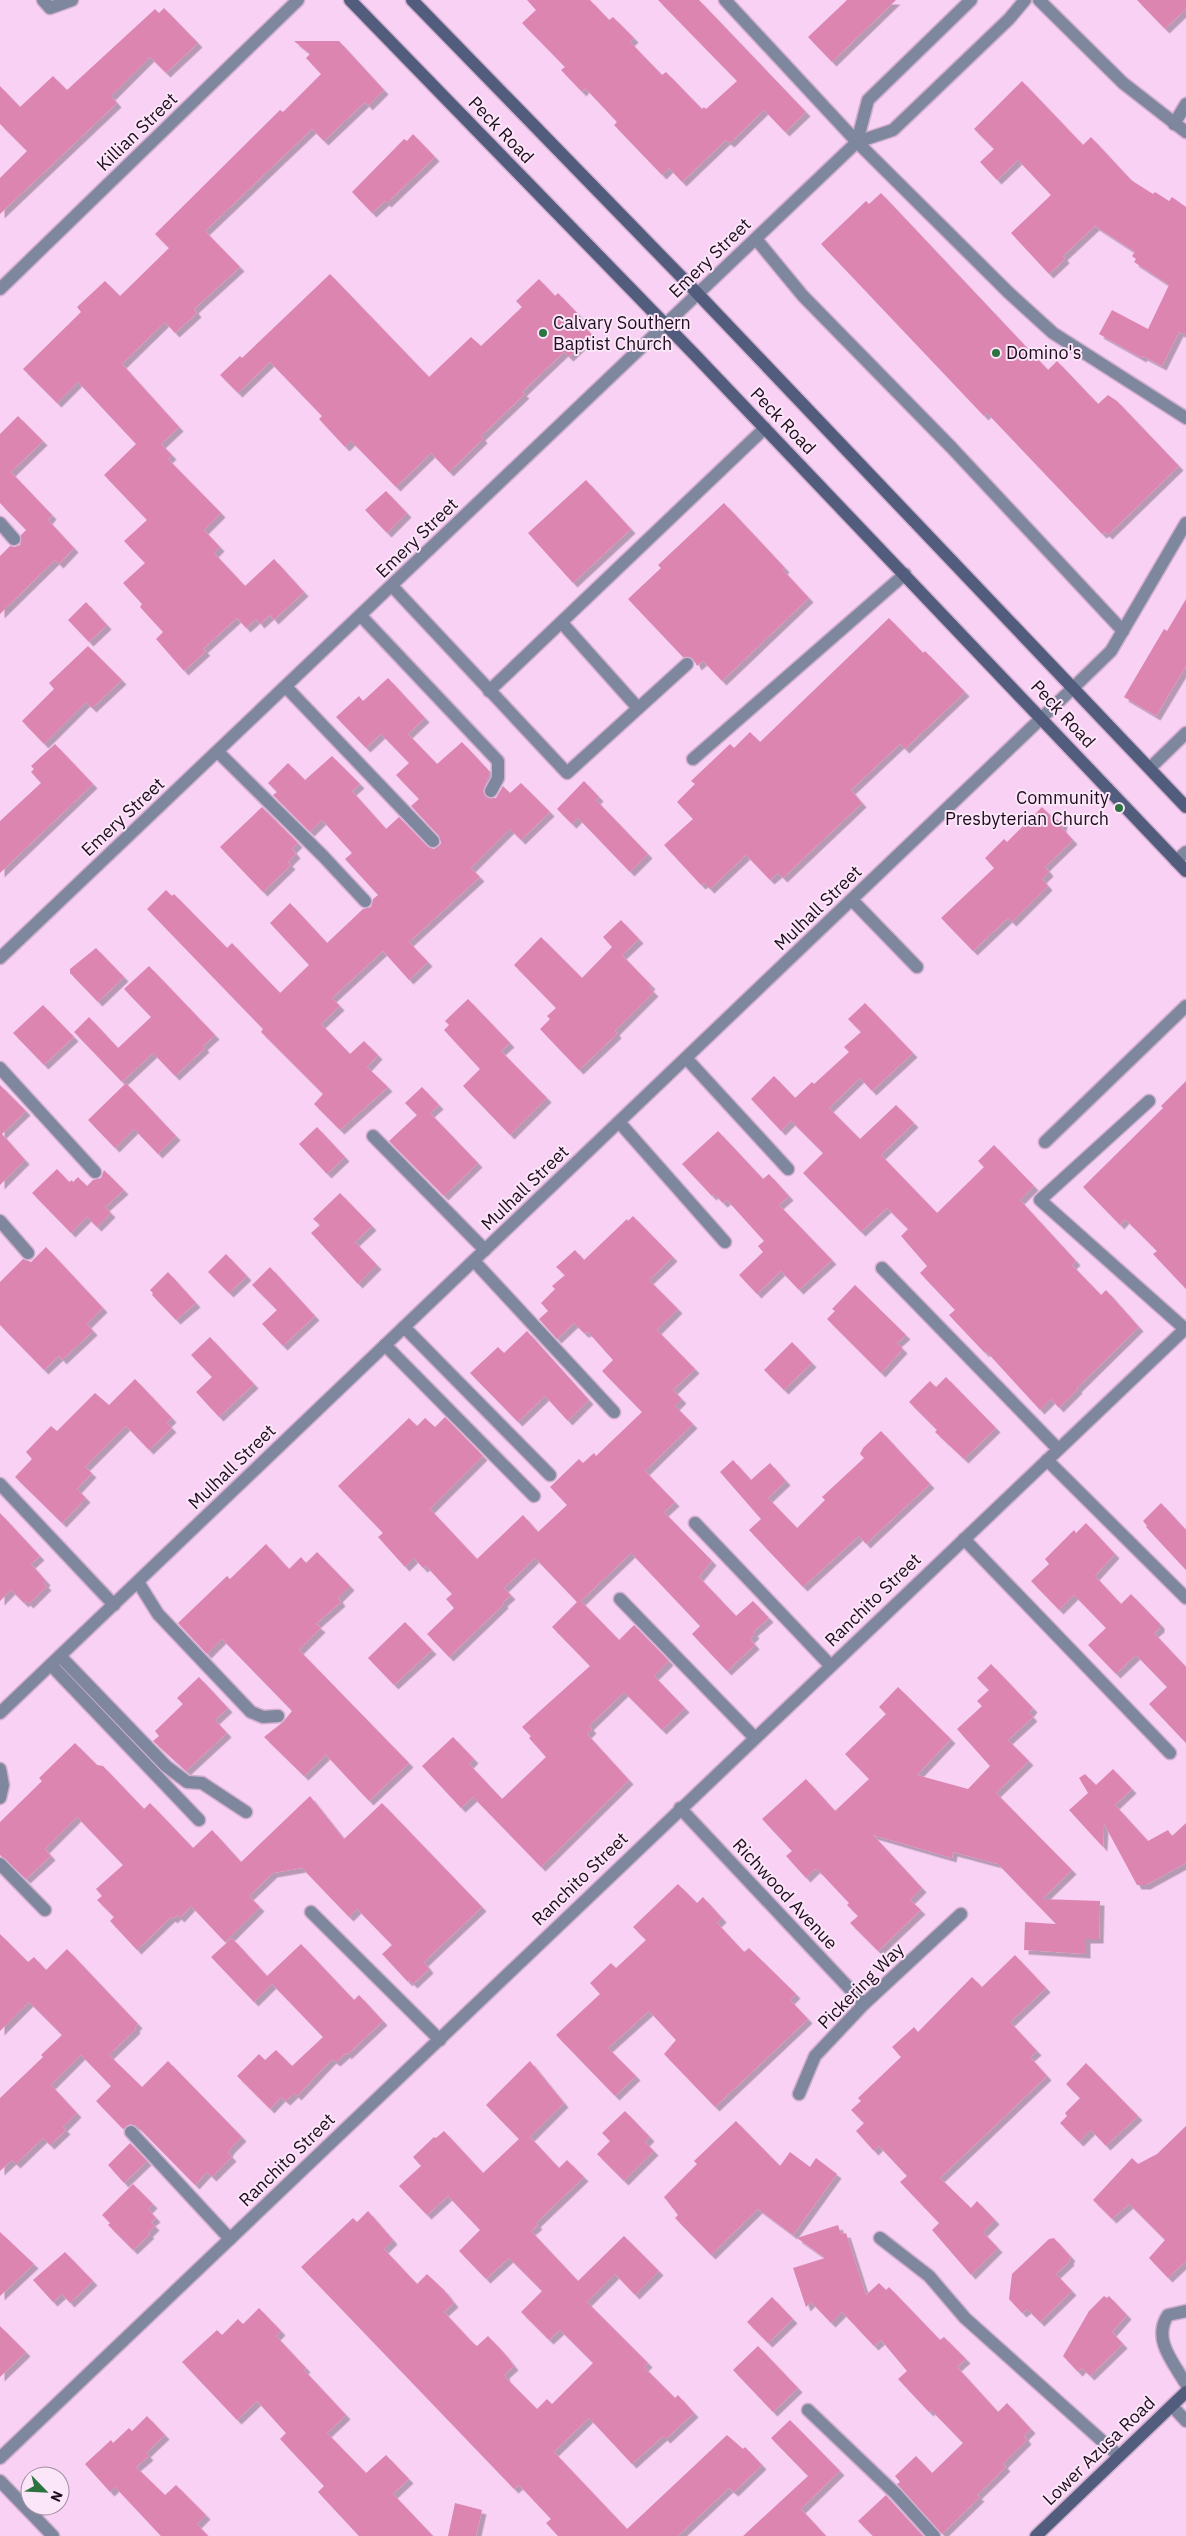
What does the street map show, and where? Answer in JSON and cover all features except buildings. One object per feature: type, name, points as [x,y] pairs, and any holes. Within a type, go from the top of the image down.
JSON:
[{"type":"main road","name":"Peck Road","points":[[350,0],[765,428],[1186,871]]},
{"type":"main road","name":"Peck Road","points":[[412,0],[698,294],[1186,807]]},
{"type":"main road","name":"Lower Azusa Road","points":[[1036,2536],[1186,2392]]},
{"type":"street","points":[[43,0],[50,8],[72,0]]},
{"type":"street","name":"Killian Street","points":[[0,289],[298,0]]},
{"type":"street","points":[[725,0],[856,142],[1008,292],[1053,333],[1186,418]]},
{"type":"street","name":"Emery Street","points":[[856,142],[868,100],[971,0]]},
{"type":"street","name":"Emery Street","points":[[0,958],[361,616],[856,142],[893,130],[1010,19],[1025,0]]},
{"type":"street","points":[[1039,0],[1123,83],[1186,132]]},
{"type":"street","points":[[1174,124],[1186,104]]},
{"type":"street","points":[[756,239],[803,296],[951,448],[1080,588],[1123,631]]},
{"type":"street","points":[[489,691],[765,428]]},
{"type":"street","name":"Mulhall Street","points":[[0,1713],[1112,651],[1186,523]]},
{"type":"street","points":[[0,524],[14,539]]},
{"type":"street","points":[[693,759],[905,574]]},
{"type":"street","points":[[392,586],[567,773],[687,664]]},
{"type":"street","points":[[361,616],[498,761],[498,778],[491,791]]},
{"type":"street","points":[[562,623],[638,708]]},
{"type":"street","points":[[286,687],[432,841]]},
{"type":"street","points":[[1150,768],[1186,734]]},
{"type":"street","points":[[218,752],[366,901]]},
{"type":"street","points":[[1176,861],[1186,852]]},
{"type":"street","points":[[852,900],[917,967]]},
{"type":"street","points":[[1045,1142],[1186,1006]]},
{"type":"street","points":[[686,1058],[788,1169]]},
{"type":"street","points":[[0,1068],[95,1172]]},
{"type":"street","points":[[1150,1101],[1040,1200],[1185,1329]]},
{"type":"street","points":[[619,1122],[725,1242]]},
{"type":"street","points":[[373,1136],[485,1250]]},
{"type":"street","points":[[0,1221],[28,1253]]},
{"type":"street","points":[[474,1261],[614,1412]]},
{"type":"street","points":[[882,1268],[1058,1450]]},
{"type":"street","points":[[404,1327],[550,1475]]},
{"type":"street","name":"Ranchito Street","points":[[0,2458],[440,2040],[754,1737],[1185,1329]]},
{"type":"street","points":[[385,1345],[534,1496]]},
{"type":"street","points":[[1047,1460],[1186,1598]]},
{"type":"street","points":[[0,1484],[114,1604]]},
{"type":"street","points":[[694,1522],[830,1665]]},
{"type":"street","points":[[964,1539],[1170,1752]]},
{"type":"street","points":[[138,1582],[158,1614],[250,1712],[263,1717],[278,1716]]},
{"type":"street","points":[[620,1599],[754,1737]]},
{"type":"street","points":[[56,1660],[166,1766],[187,1782],[202,1784],[246,1812]]},
{"type":"street","points":[[56,1660],[199,1820]]},
{"type":"street","points":[[0,1769],[3,1785],[0,1798]]},
{"type":"street","name":"Richwood Avenue","points":[[680,1808],[864,2004]]},
{"type":"street","points":[[0,1864],[46,1910]]},
{"type":"street","points":[[311,1912],[440,2040]]},
{"type":"street","name":"Pickering Way","points":[[799,2094],[815,2056],[864,2004],[961,1914]]},
{"type":"street","points":[[131,2132],[230,2239]]},
{"type":"street","points":[[880,2238],[929,2276],[965,2318],[1119,2456]]},
{"type":"street","points":[[1186,2311],[1168,2315],[1163,2323],[1162,2343],[1186,2384]]},
{"type":"street","points":[[1172,2406],[1186,2421]]},
{"type":"street","points":[[808,2410],[896,2494],[934,2536]]},
{"type":"street","points":[[0,2480],[53,2536]]},
{"type":"place","name":"Calvary Southern Baptist Church","points":[[543,333]]},
{"type":"place","name":"Domino's","points":[[996,353]]},
{"type":"place","name":"Community Presbyterian Church","points":[[1119,808]]}]
